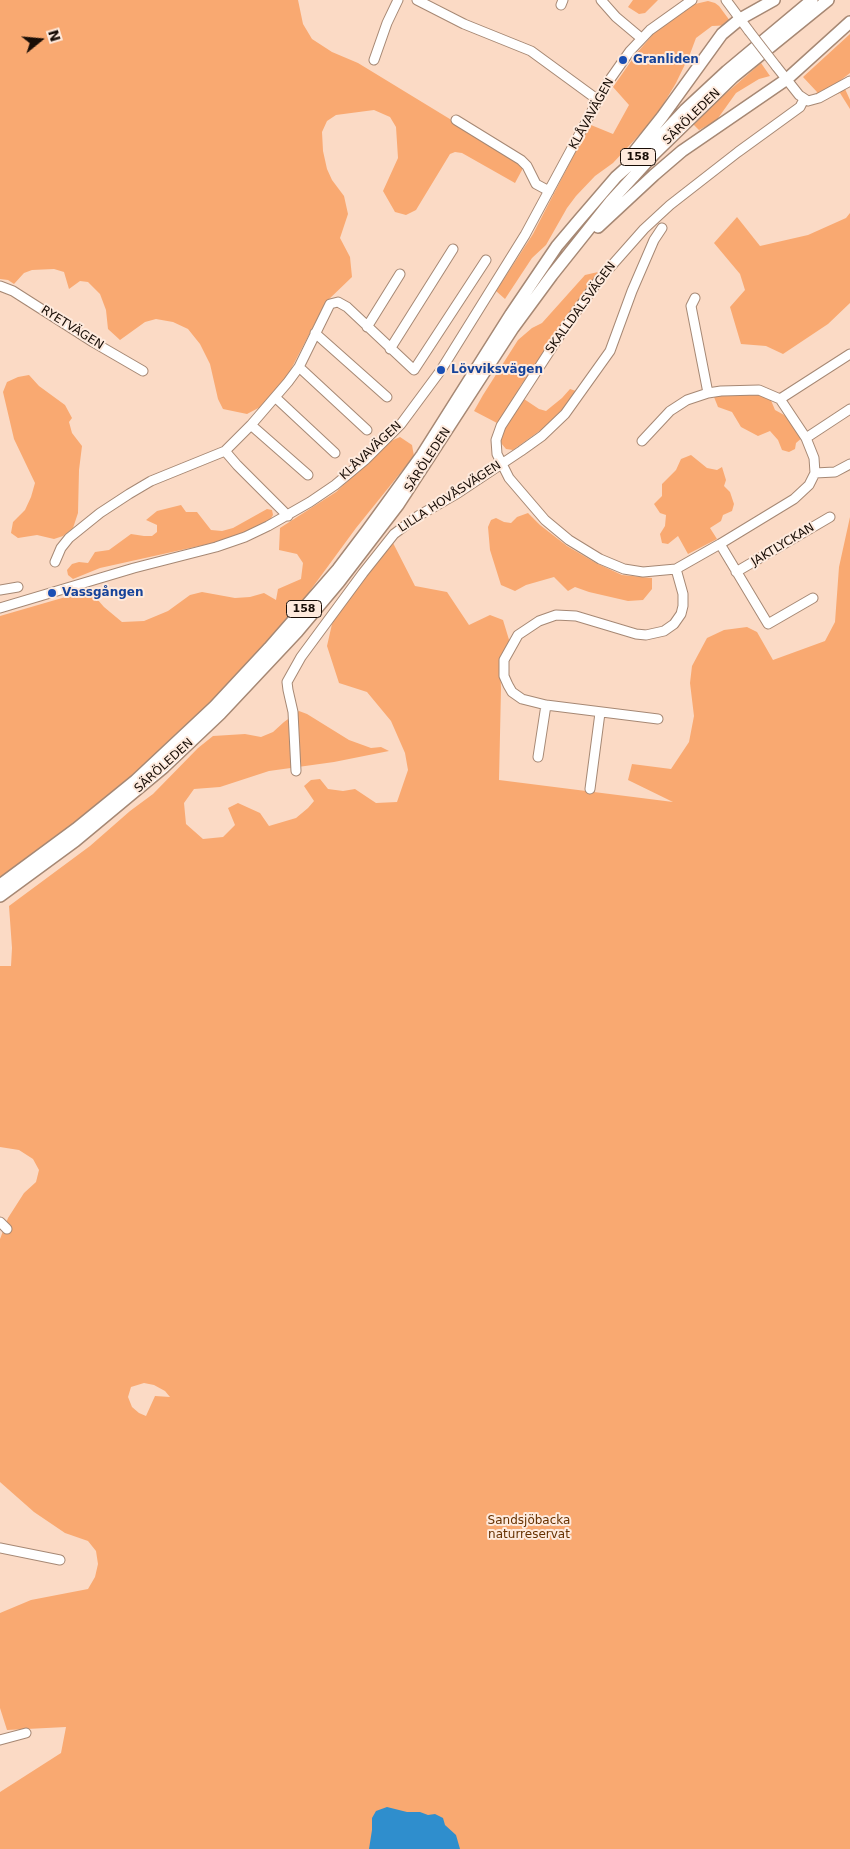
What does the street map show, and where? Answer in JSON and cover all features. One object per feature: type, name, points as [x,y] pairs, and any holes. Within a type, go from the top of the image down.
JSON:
[{"type":"main road","name":"158","points":[[616,177],[722,34],[740,19],[774,0]]},
{"type":"main road","name":"SÄRÖLEDEN","points":[[0,885],[97,813],[155,762],[215,706],[305,608],[366,532],[422,454],[511,314],[557,246],[616,177],[651,146],[727,71],[812,0]]},
{"type":"main road","name":"SÄRÖLEDEN","points":[[0,896],[75,841],[157,774],[220,714],[297,632],[339,582],[398,505],[513,328],[552,275],[630,180],[733,77],[828,0]]},
{"type":"main road","name":"158","points":[[580,240],[593,232],[682,151],[787,79],[850,22]]},
{"type":"street","points":[[374,60],[387,23],[398,0]]},
{"type":"street","points":[[417,0],[464,24],[531,50],[598,100]]},
{"type":"street","points":[[601,0],[616,17],[640,38]]},
{"type":"street","name":"KLÅVAVÄGEN","points":[[0,608],[134,568],[230,543],[288,516],[346,476],[377,449],[401,424],[444,366],[525,235],[606,85],[640,38],[663,19],[692,0]]},
{"type":"street","points":[[726,0],[776,66],[804,99],[813,101],[850,81]]},
{"type":"street","name":"SKALLDALSVÄGEN","points":[[804,99],[800,107],[670,205],[644,229],[598,281],[564,329],[502,426],[496,440],[497,454],[508,478],[545,520],[569,540],[600,559],[624,569],[643,572],[676,569],[720,544],[794,499],[806,489],[815,473]]},
{"type":"street","points":[[456,120],[521,160],[527,166],[536,184],[549,191]]},
{"type":"street","name":"LILLA HOVÅSVÄGEN","points":[[296,771],[293,712],[288,682],[306,650],[394,534],[418,516],[458,492],[542,436],[577,398],[610,351],[632,291],[654,240],[662,228]]},
{"type":"street","points":[[644,229],[654,240]]},
{"type":"street","points":[[390,349],[453,249]]},
{"type":"street","points":[[55,562],[61,548],[69,538],[100,513],[132,492],[152,481],[225,451],[276,398],[298,367],[330,304],[333,302],[342,303],[414,370],[486,260]]},
{"type":"street","points":[[367,327],[400,274]]},
{"type":"street","name":"RYETVÄGEN","points":[[0,286],[143,371]]},
{"type":"street","points":[[695,298],[691,306],[708,393]]},
{"type":"street","points":[[315,333],[386,397]]},
{"type":"street","points":[[780,399],[850,354]]},
{"type":"street","points":[[298,367],[367,430]]},
{"type":"street","points":[[642,441],[670,411],[687,400],[721,391],[760,390],[780,399],[806,438],[814,458],[815,473],[835,472],[850,464]]},
{"type":"street","points":[[276,398],[335,453]]},
{"type":"street","points":[[806,438],[850,409]]},
{"type":"street","points":[[251,425],[308,475]]},
{"type":"street","points":[[225,451],[288,516]]},
{"type":"street","name":"JAKTLYCKAN","points":[[736,572],[830,517]]},
{"type":"street","name":"JAKTLYCKAN","points":[[720,544],[768,624],[812,598]]},
{"type":"street","points":[[658,719],[546,705],[518,697],[512,692],[504,676],[504,660],[518,635],[539,621],[556,615],[600,622],[636,634],[646,635],[664,631],[674,624],[681,614],[683,594],[676,569]]},
{"type":"street","points":[[0,590],[18,587]]},
{"type":"street","points":[[538,757],[546,705]]},
{"type":"street","points":[[590,789],[600,712]]},
{"type":"street","points":[[0,1548],[60,1560]]},
{"type":"street","points":[[0,1740],[26,1734]]},
{"type":"green space","points":[[0,0],[298,0],[303,24],[312,39],[332,52],[358,63],[522,163],[522,170],[515,183],[462,153],[455,152],[450,154],[416,210],[406,215],[395,212],[383,191],[398,158],[396,127],[390,117],[374,110],[336,115],[327,121],[322,132],[323,151],[327,169],[332,180],[344,196],[348,214],[340,238],[350,257],[352,277],[326,302],[289,373],[264,405],[247,414],[223,409],[218,399],[210,364],[200,344],[188,329],[173,322],[156,319],[145,322],[120,340],[108,329],[106,310],[100,294],[88,282],[80,281],[69,289],[64,272],[54,269],[32,270],[24,273],[14,284],[8,280],[0,279]]},
{"type":"green space","points":[[633,0],[658,0],[645,13],[639,14],[628,7]]},
{"type":"green space","points":[[708,1],[719,6],[733,25],[712,26],[696,38],[676,83],[655,118],[613,163],[595,176],[576,196],[546,245],[532,258],[505,299],[496,291],[533,234],[591,125],[613,134],[629,105],[613,87],[636,54],[655,32],[675,16],[695,4]]},
{"type":"green space","points":[[850,34],[850,73],[841,80],[850,100],[850,109],[840,93],[810,105],[817,92],[803,77]]},
{"type":"green space","points":[[761,63],[770,76],[759,79],[736,93],[716,121],[699,130],[692,123]]},
{"type":"green space","points":[[850,213],[850,303],[828,324],[783,354],[766,346],[741,344],[730,307],[745,290],[740,274],[714,243],[737,217],[760,246],[808,235],[846,218]]},
{"type":"green space","points":[[598,272],[582,297],[565,318],[549,348],[521,385],[511,405],[497,423],[474,411],[518,340],[532,328],[542,323],[585,275]]},
{"type":"green space","points":[[29,375],[39,386],[65,405],[72,418],[69,422],[72,433],[82,446],[79,470],[78,513],[73,528],[63,536],[54,539],[37,535],[18,538],[11,533],[13,522],[25,510],[35,483],[14,439],[3,392],[7,382]]},
{"type":"green space","points":[[570,389],[576,391],[567,405],[549,424],[513,450],[506,449],[500,439],[507,423],[524,399],[539,409],[546,411]]},
{"type":"green space","points":[[758,394],[770,398],[775,410],[786,416],[803,437],[796,443],[795,449],[789,452],[782,450],[778,440],[770,431],[758,436],[741,427],[732,412],[718,407],[714,397]]},
{"type":"green space","points":[[400,437],[412,445],[414,456],[356,528],[282,629],[192,723],[183,727],[107,800],[0,882],[0,616],[69,596],[81,589],[90,591],[104,607],[122,622],[144,621],[168,611],[190,595],[202,592],[235,598],[250,597],[264,593],[276,600],[278,589],[301,579],[303,563],[297,554],[279,550],[280,528],[336,492],[391,441]]},
{"type":"green space","points":[[691,455],[707,468],[717,470],[722,467],[726,480],[724,486],[730,492],[734,504],[732,511],[723,515],[721,521],[710,528],[717,539],[688,554],[678,536],[668,544],[662,543],[660,534],[665,526],[666,515],[660,513],[654,504],[662,496],[662,484],[676,470],[681,459]]},
{"type":"green space","points":[[181,505],[186,512],[197,512],[211,530],[222,531],[233,528],[267,509],[272,510],[273,515],[270,520],[226,540],[100,568],[73,579],[68,575],[67,570],[72,564],[79,562],[88,563],[95,552],[109,550],[131,534],[152,536],[157,532],[157,525],[146,520],[157,511]]},
{"type":"green space","points":[[528,513],[567,546],[596,563],[622,575],[652,578],[652,589],[643,600],[628,601],[575,587],[568,591],[554,577],[526,585],[515,591],[501,585],[490,550],[488,527],[491,520],[496,518],[511,523],[517,517]]},
{"type":"green space","name":"Sandsjöbacka naturreservat","points":[[850,517],[850,1849],[0,1849],[0,1792],[61,1753],[66,1727],[7,1730],[0,1708],[0,1613],[31,1600],[88,1589],[95,1577],[98,1564],[96,1551],[88,1541],[65,1533],[34,1512],[0,1482],[0,1239],[8,1218],[24,1193],[36,1182],[39,1170],[33,1159],[19,1150],[0,1147],[0,966],[11,966],[12,948],[9,906],[90,846],[130,811],[153,794],[198,748],[213,736],[245,734],[261,737],[273,732],[299,711],[349,740],[371,748],[381,747],[389,751],[334,762],[269,771],[220,787],[194,789],[184,803],[186,824],[203,839],[223,837],[235,825],[228,808],[238,803],[260,813],[269,826],[296,818],[314,801],[304,786],[311,780],[320,779],[328,789],[343,791],[355,789],[376,803],[397,802],[408,770],[405,753],[391,721],[367,692],[339,683],[327,646],[332,624],[343,605],[392,541],[415,586],[447,592],[469,625],[490,615],[503,620],[510,643],[500,660],[499,780],[673,802],[628,780],[632,764],[671,769],[689,742],[694,716],[690,683],[692,666],[707,638],[724,630],[747,627],[757,632],[773,660],[825,641],[835,622],[839,567]],"holes":[[[144,1383],[154,1385],[165,1391],[170,1397],[155,1396],[146,1416],[132,1407],[128,1397],[131,1387]]]},
{"type":"water","points":[[387,1807],[407,1812],[435,1814],[443,1818],[445,1825],[456,1835],[460,1849],[369,1849],[372,1818],[376,1811]]},
{"type":"place","name":"Granliden","points":[[623,60]]},
{"type":"place","name":"Lövviksvägen","points":[[441,370]]},
{"type":"place","name":"Vassgången","points":[[52,593]]}]
